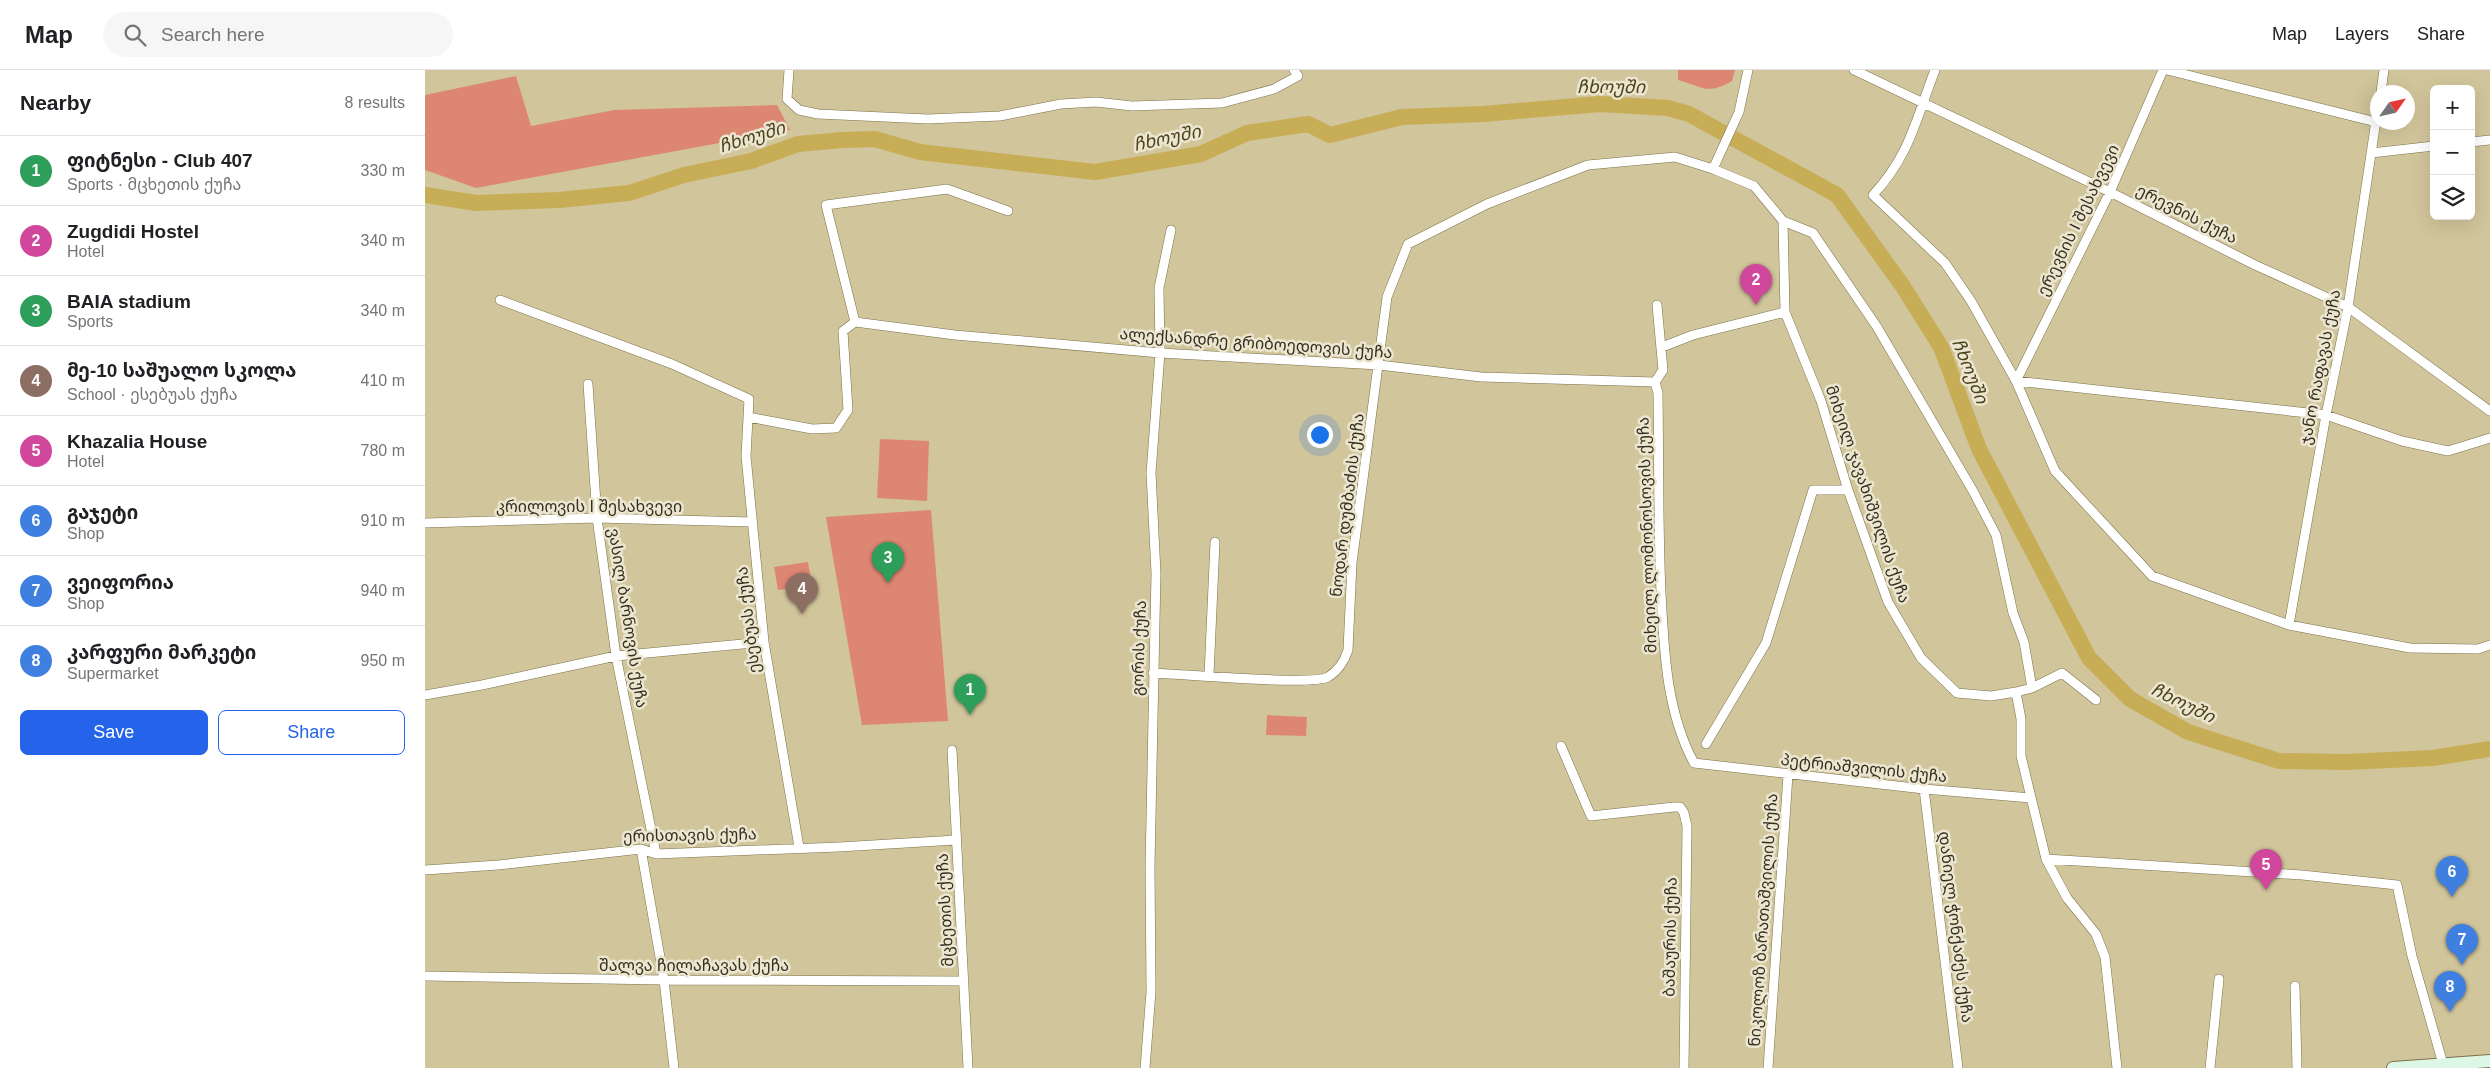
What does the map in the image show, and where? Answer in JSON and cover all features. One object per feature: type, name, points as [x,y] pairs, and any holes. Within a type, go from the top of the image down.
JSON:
[{"type":"main road","points":[[2393,1068],[2490,1061]]},
{"type":"street","points":[[789,70],[787,99],[799,110],[819,114],[928,119],[1000,116],[1061,104],[1095,102],[1132,106],[1222,103],[1274,89],[1296,73]]},
{"type":"street","points":[[1713,169],[1739,112],[1748,70]]},
{"type":"street","name":"ერევნის ქუჩა","points":[[1854,70],[1923,101],[2255,265],[2348,307],[2490,411]]},
{"type":"street","points":[[1935,70],[1905,152],[1893,172],[1873,195],[1945,264],[1971,302],[2016,381],[2055,471],[2152,576],[2289,625],[2410,648],[2478,649],[2490,646]]},
{"type":"street","points":[[2165,70],[2370,116]]},
{"type":"street","name":"ერევნის I შესახვევი","points":[[2016,381],[2110,192],[2165,70]]},
{"type":"street","points":[[2382,85],[2384,70]]},
{"type":"street","name":"ჯანო რაფავას ქუჩა","points":[[2289,625],[2326,415],[2348,307],[2375,130]]},
{"type":"street","points":[[2475,142],[2490,140]]},
{"type":"street","points":[[2371,153],[2430,146]]},
{"type":"street","name":"ნოდარ დუმბაძის ქუჩა","points":[[1153,672],[1283,680],[1322,679],[1333,673],[1345,659],[1348,650],[1352,563],[1387,297],[1408,244],[1487,204],[1588,165],[1675,157],[1713,169],[1754,186],[1783,221]]},
{"type":"street","points":[[748,417],[812,429],[836,428],[848,410],[843,331],[855,322],[826,205],[947,189],[1008,211]]},
{"type":"street","points":[[1783,221],[1813,233],[1877,327],[1973,491],[1996,535],[2013,613],[2024,642],[2032,688]]},
{"type":"street","name":"მიხეილ ჯავახიშვილის ქუჩა","points":[[1783,221],[1785,312],[1821,401],[1848,490],[1887,602],[1921,658],[1957,693],[1991,696],[2016,692],[2032,688],[2062,673],[2096,700]]},
{"type":"street","name":"გორის ქუჩა","points":[[1145,1068],[1151,992],[1153,672],[1156,573],[1151,473],[1160,353],[1159,288],[1171,230]]},
{"type":"street","name":"ესებუას ქუჩა","points":[[500,300],[673,364],[749,399],[746,456],[764,642],[799,847]]},
{"type":"street","name":"მიხეილ ლომონოსოვის ქუჩა","points":[[1657,305],[1663,370],[1655,382],[1657,393],[1659,550],[1663,638],[1673,707],[1683,742],[1694,763]]},
{"type":"street","points":[[1662,347],[1693,335],[1785,312]]},
{"type":"street","name":"ალექსანდრე გრიბოედოვის ქუჩა","points":[[855,322],[955,335],[1160,353],[1379,365],[1481,376],[1655,382]]},
{"type":"street","points":[[2016,381],[2326,415],[2402,441],[2448,451],[2490,438]]},
{"type":"street","name":"ვასილ ბარნოვის ქუჩა","points":[[587,384],[597,518],[616,656],[656,854]]},
{"type":"street","points":[[1706,744],[1766,643],[1813,490],[1848,490]]},
{"type":"street","name":"კრილოვის I შესახვევი","points":[[425,523],[597,518],[752,522]]},
{"type":"street","points":[[1209,675],[1215,542]]},
{"type":"street","points":[[425,695],[482,685],[616,656],[764,642]]},
{"type":"street","points":[[2016,692],[2021,719],[2021,756],[2046,859],[2067,898],[2096,934],[2105,957],[2117,1068]]},
{"type":"street","name":"ბაშაურის ქუჩა","points":[[1561,746],[1591,816],[1680,807],[1684,813],[1687,826],[1684,1068]]},
{"type":"street","name":"მცხეთის ქუჩა","points":[[952,750],[968,1068]]},
{"type":"street","name":"პეტრიაშვილის ქუჩა","points":[[1694,763],[1923,790],[2031,798]]},
{"type":"street","name":"ნიკოლოზ ბარათაშვილის ქუჩა","points":[[1767,1068],[1788,775]]},
{"type":"street","name":"დანიელ ჭონქაძეს ქუჩა","points":[[1923,790],[1958,1068]]},
{"type":"street","name":"ერისთავის ქუჩა","points":[[425,870],[499,865],[641,848],[656,854],[799,847],[839,848],[956,840]]},
{"type":"street","points":[[641,848],[664,980],[674,1068]]},
{"type":"street","points":[[2046,859],[2293,874],[2397,886],[2412,956],[2443,1064]]},
{"type":"street","name":"შალვა ჩილაჩავას ქუჩა","points":[[425,976],[664,980],[964,980]]},
{"type":"street","points":[[2209,1068],[2219,979]]},
{"type":"street","points":[[2295,986],[2297,1068]]},
{"type":"shaded area","points":[[1678,70],[1735,70],[1732,81],[1723,86],[1710,89],[1678,80]]},
{"type":"shaded area","points":[[516,76],[531,126],[614,110],[777,105],[790,130],[476,188],[425,170],[425,95]]},
{"type":"shaded area","points":[[880,439],[929,441],[927,501],[877,498]]},
{"type":"shaded area","points":[[931,510],[948,721],[862,725],[826,517]]},
{"type":"shaded area","points":[[808,562],[812,585],[778,590],[774,567]]},
{"type":"shaded area","points":[[1267,715],[1307,717],[1306,736],[1266,735]]},
{"type":"waterway","name":"ჩხოუში","points":[[425,195],[476,203],[559,200],[629,193],[684,175],[751,161],[798,144],[843,140],[875,139],[920,152],[1095,172],[1201,154],[1247,133],[1308,124],[1330,135],[1402,117],[1483,114],[1600,104],[1668,108],[1689,114],[1837,195],[1902,285],[1941,347],[1979,449],[2089,658],[2130,699],[2188,732],[2279,761],[2347,762],[2433,758],[2490,749]]},
{"type":"place","name":"Zugdidi Hostel","points":[[1756,305]]},
{"type":"place","name":"BAIA stadium","points":[[888,583]]},
{"type":"place","name":"მე-10 საშუალო სკოლა","points":[[802,614]]},
{"type":"place","name":"ფიტნესი - Club 407","points":[[970,715]]},
{"type":"place","name":"Khazalia House","points":[[2266,890]]},
{"type":"place","name":"გაჯეტი","points":[[2452,897]]},
{"type":"place","name":"ვეიფორია","points":[[2462,965]]},
{"type":"place","name":"კარფური მარკეტი","points":[[2450,1012]]}]
